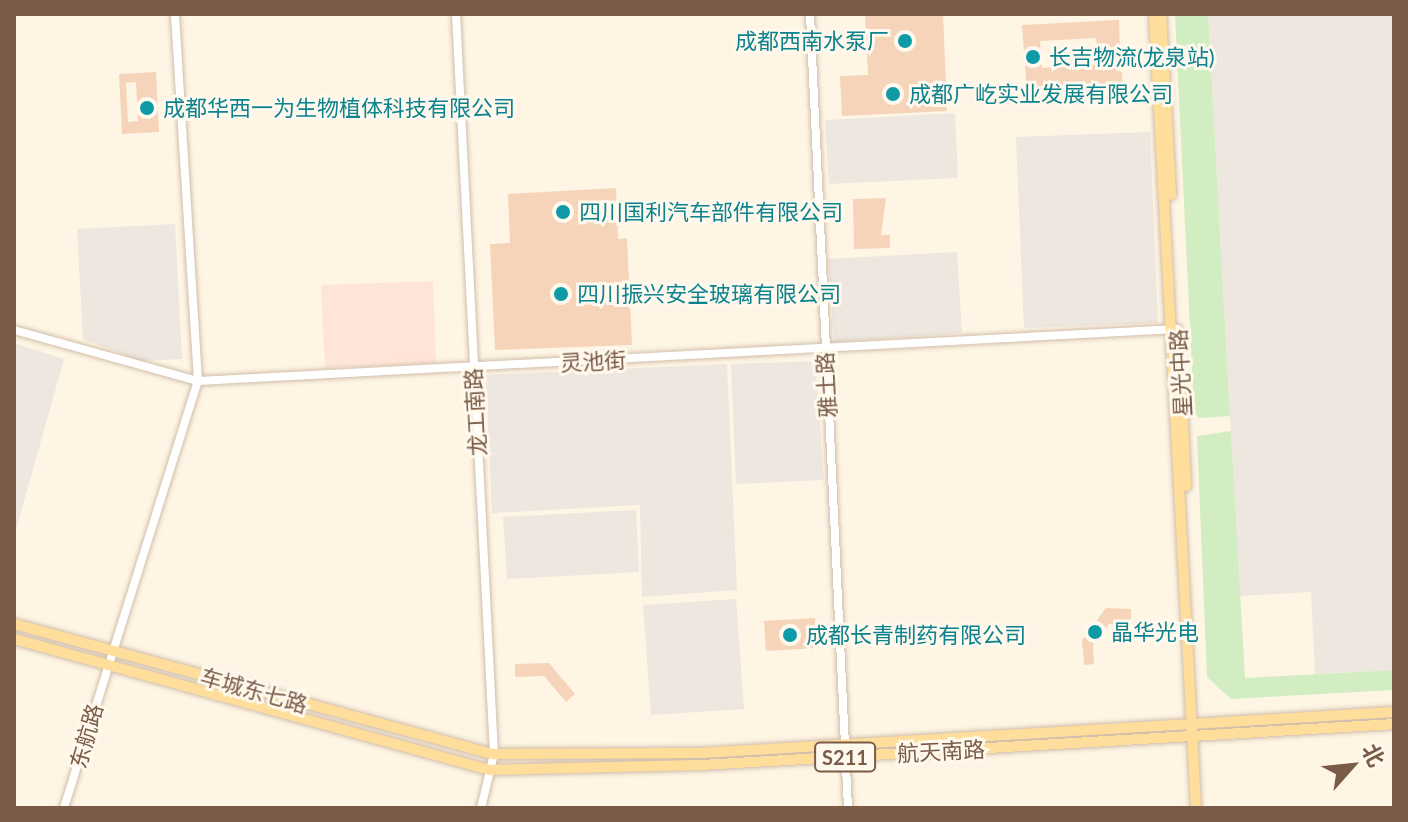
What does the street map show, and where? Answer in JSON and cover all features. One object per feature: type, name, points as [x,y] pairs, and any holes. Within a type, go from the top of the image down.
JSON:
[{"type":"main road","name":"星光中路","points":[[1154,14],[1199,808]]},
{"type":"main road","name":"星光中路","points":[[1161,14],[1174,330]]},
{"type":"main road","name":"车城东七路","points":[[14,624],[494,754]]},
{"type":"main road","name":"车城东七路","points":[[14,639],[491,770]]},
{"type":"main road","name":"S211","points":[[1195,720],[1394,712]]},
{"type":"main road","name":"航天南路","points":[[494,754],[846,751],[1195,720]]},
{"type":"main road","name":"S211","points":[[1195,733],[1394,724]]},
{"type":"main road","name":"航天南路","points":[[491,770],[1195,733]]},
{"type":"street","points":[[175,14],[198,381]]},
{"type":"street","name":"龙工南路","points":[[456,14],[494,754],[481,808]]},
{"type":"street","name":"雅土路","points":[[810,14],[848,808]]},
{"type":"street","name":"灵池街","points":[[14,330],[198,381],[1174,330]]},
{"type":"street","name":"东航路","points":[[64,808],[198,381]]},
{"type":"shaded area","points":[[1208,14],[1394,14],[1394,670],[1315,674],[1311,592],[1240,596]]},
{"type":"shaded area","points":[[955,113],[958,178],[829,184],[825,120]]},
{"type":"shaded area","points":[[1150,132],[1158,323],[1024,328],[1016,137]]},
{"type":"shaded area","points":[[175,224],[182,359],[141,361],[83,339],[77,229]]},
{"type":"shaded area","points":[[957,252],[962,333],[834,342],[828,259]]},
{"type":"shaded area","points":[[433,281],[436,363],[325,368],[321,285]]},
{"type":"shaded area","points":[[14,343],[64,359],[14,537]]},
{"type":"shaded area","points":[[815,361],[824,480],[736,484],[731,364]]},
{"type":"shaded area","points":[[727,364],[737,590],[642,597],[640,505],[492,513],[486,375]]},
{"type":"shaded area","points":[[636,510],[639,572],[507,579],[503,517]]},
{"type":"shaded area","points":[[736,599],[744,709],[651,715],[643,605]]},
{"type":"green space","points":[[1175,14],[1208,14],[1230,416],[1199,418],[1194,412]]},
{"type":"green space","points":[[1231,431],[1245,678],[1394,670],[1394,690],[1231,699],[1207,677],[1197,436]]},
{"type":"building","points":[[865,14],[943,14],[947,111],[842,116],[840,76],[868,75]]},
{"type":"building","name":"长吉物流(龙泉站)","points":[[1119,20],[1120,50],[1097,51],[1096,38],[1040,41],[1042,68],[1121,63],[1123,87],[1027,93],[1022,25]]},
{"type":"building","name":"成都华西一为生物植体科技有限公司","points":[[156,72],[159,132],[122,134],[119,74]],"holes":[[[136,82],[138,121],[128,122],[126,83]]]},
{"type":"building","name":"四川振兴安全玻璃有限公司","points":[[616,188],[618,239],[627,238],[632,345],[495,350],[490,244],[510,243],[508,194]]},
{"type":"building","points":[[886,198],[881,235],[890,235],[890,248],[854,249],[853,199]]},
{"type":"building","name":"晶华光电","points":[[1106,608],[1131,609],[1131,624],[1109,624],[1093,645],[1094,664],[1084,665],[1082,640]]},
{"type":"building","name":"成都长青制药有限公司","points":[[815,618],[817,648],[766,651],[764,621]]},
{"type":"building","points":[[549,663],[575,694],[566,702],[544,676],[515,677],[515,664]]},
{"type":"place","name":"成都西南水泵厂","points":[[905,41]]},
{"type":"place","name":"长吉物流(龙泉站)","points":[[1033,57]]},
{"type":"place","name":"成都广屹实业发展有限公司","points":[[893,94]]},
{"type":"place","name":"成都华西一为生物植体科技有限公司","points":[[147,108]]},
{"type":"place","name":"四川国利汽车部件有限公司","points":[[563,212]]},
{"type":"place","name":"四川振兴安全玻璃有限公司","points":[[561,294]]},
{"type":"place","name":"晶华光电","points":[[1095,632]]},
{"type":"place","name":"成都长青制药有限公司","points":[[790,635]]}]
